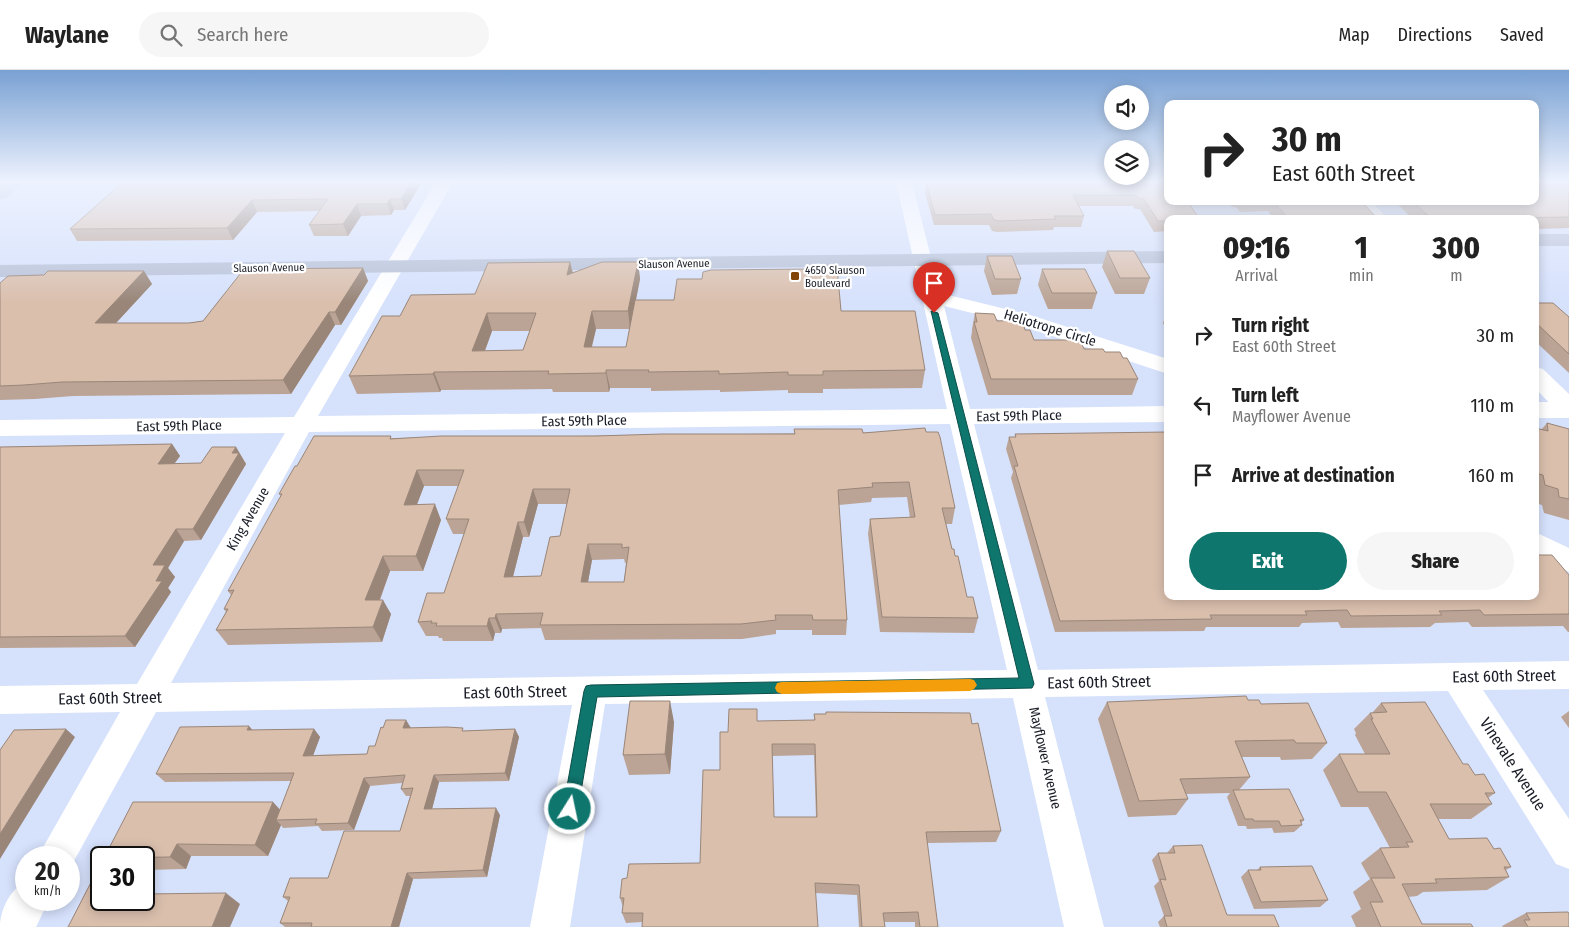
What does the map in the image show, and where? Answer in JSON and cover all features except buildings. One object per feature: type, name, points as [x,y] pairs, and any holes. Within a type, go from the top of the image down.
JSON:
[{"type":"main road","points":[[1539,240],[1569,240]]},
{"type":"main road","name":"Slauson Avenue","points":[[0,255],[399,258],[920,252],[1164,243]]},
{"type":"main road","name":"Slauson Avenue","points":[[920,252],[1164,257]]},
{"type":"main road","points":[[1539,254],[1569,254]]},
{"type":"main road","name":"Slauson Avenue","points":[[0,271],[399,258]]},
{"type":"street","name":"King Avenue","points":[[62,846],[302,424],[420,222]]},
{"type":"street","name":"Mayflower Avenue","points":[[913,222],[930,297],[1027,684],[1084,927]]},
{"type":"street","name":"Heliotrope Circle","points":[[930,297],[1023,319],[1164,367]]},
{"type":"street","points":[[1539,378],[1569,409]]},
{"type":"street","points":[[1539,410],[1569,409]]},
{"type":"street","name":"East 59th Place","points":[[0,428],[1164,414]]},
{"type":"street","points":[[1539,544],[1569,562]]},
{"type":"street","name":"East 60th Street","points":[[0,700],[1569,675]]},
{"type":"street","name":"Vinevale Avenue","points":[[1458,677],[1569,852]]},
{"type":"street","points":[[550,927],[591,691]]},
{"type":"street","points":[[15,927],[24,911]]},
{"type":"slow traffic","points":[[782,688],[970,685]]},
{"type":"place","name":"4650 Slauson Boulevard","points":[[795,276]]},
{"type":"route","points":[[570,809],[591,691],[1027,684],[934,313]]}]
